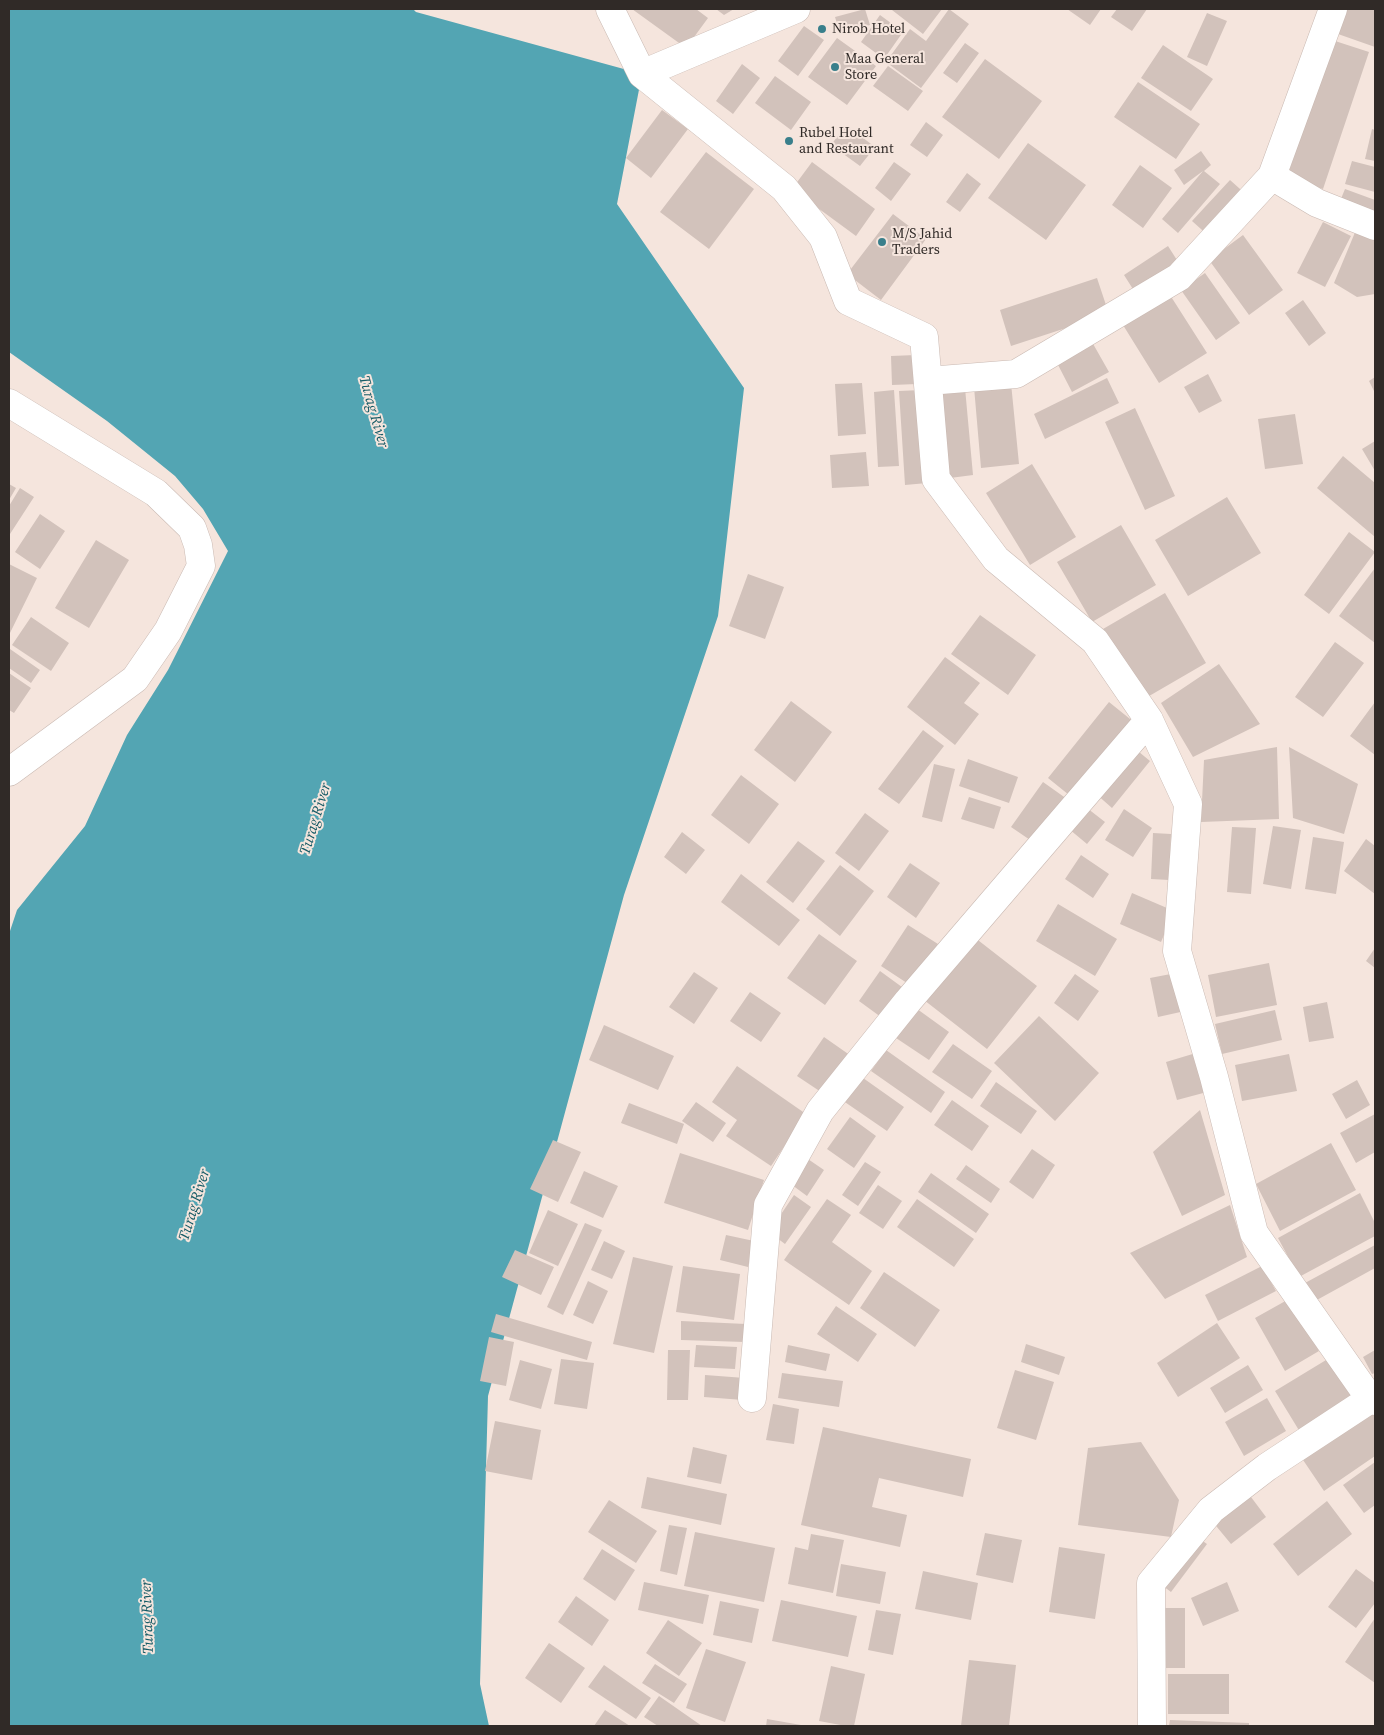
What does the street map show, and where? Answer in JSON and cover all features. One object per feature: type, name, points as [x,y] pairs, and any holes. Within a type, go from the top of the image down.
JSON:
[{"type":"street","points":[[610,9],[642,74],[784,188],[824,237],[848,301],[924,337],[936,479],[996,559],[1096,641],[1149,720],[1188,804],[1177,950],[1214,1077],[1254,1233],[1364,1390],[1374,1399],[1267,1467],[1211,1510],[1151,1583],[1152,1726]]},
{"type":"street","points":[[642,74],[796,9]]},
{"type":"street","points":[[928,381],[1016,374],[1178,277],[1272,176],[1333,9]]},
{"type":"street","points":[[1272,176],[1317,203],[1375,226]]},
{"type":"street","points":[[9,403],[156,493],[192,528],[198,545],[201,566],[168,631],[135,678],[9,772]]},
{"type":"street","points":[[752,1398],[768,1205],[820,1111],[908,1001],[1149,720]]},
{"type":"water","name":"Turag River","points":[[9,9],[413,9],[416,12],[642,74],[617,204],[744,388],[718,616],[624,895],[488,1396],[480,1684],[489,1726],[9,1726],[9,934],[17,910],[85,826],[127,735],[168,670],[228,551],[203,509],[175,476],[107,421],[9,352]]},
{"type":"building","points":[[632,9],[696,9],[708,18],[686,48]]},
{"type":"building","points":[[716,9],[734,9],[724,15]]},
{"type":"building","points":[[865,9],[870,25],[840,33],[835,17]]},
{"type":"building","points":[[942,9],[923,34],[892,10]]},
{"type":"building","points":[[949,9],[969,24],[921,88],[886,62],[910,29],[926,41]]},
{"type":"building","points":[[1067,9],[1101,9],[1090,25]]},
{"type":"building","points":[[1117,9],[1147,9],[1132,31],[1111,17]]},
{"type":"building","points":[[1347,9],[1375,9],[1375,47],[1338,34]]},
{"type":"building","points":[[1207,13],[1227,21],[1207,66],[1187,57]]},
{"type":"building","points":[[880,15],[903,32],[884,59],[861,42]]},
{"type":"building","points":[[804,26],[824,40],[798,76],[778,61]]},
{"type":"building","points":[[837,38],[876,66],[847,105],[808,77]]},
{"type":"building","points":[[1332,40],[1369,52],[1323,189],[1287,177]]},
{"type":"building","points":[[965,43],[979,53],[957,83],[943,73]]},
{"type":"building","points":[[1163,45],[1213,79],[1191,111],[1141,78]]},
{"type":"building","points":[[985,59],[1042,101],[999,159],[942,117]]},
{"type":"building","points":[[742,64],[760,78],[733,114],[716,101]]},
{"type":"building","points":[[888,66],[923,91],[908,111],[873,86]]},
{"type":"building","points":[[775,76],[811,102],[791,130],[755,103]]},
{"type":"building","points":[[1138,82],[1200,124],[1176,159],[1114,117]]},
{"type":"building","points":[[662,110],[688,129],[651,178],[626,158]]},
{"type":"building","points":[[926,122],[943,135],[927,157],[910,145]]},
{"type":"building","points":[[846,125],[875,147],[860,166],[831,145]]},
{"type":"building","points":[[1372,129],[1375,130],[1375,161],[1365,159]]},
{"type":"building","points":[[1028,143],[1086,185],[1046,240],[988,198]]},
{"type":"building","points":[[1201,151],[1211,165],[1204,171],[1220,184],[1178,233],[1162,219],[1203,171],[1184,185],[1174,170]]},
{"type":"building","points":[[706,152],[754,189],[709,249],[660,212]]},
{"type":"building","points":[[1352,161],[1375,167],[1375,192],[1345,184]]},
{"type":"building","points":[[812,162],[875,209],[856,236],[792,189]]},
{"type":"building","points":[[894,162],[911,174],[891,201],[875,188]]},
{"type":"building","points":[[1140,165],[1172,188],[1143,228],[1112,205]]},
{"type":"building","points":[[967,173],[981,184],[960,212],[946,202]]},
{"type":"building","points":[[1230,180],[1249,197],[1211,238],[1192,221]]},
{"type":"building","points":[[1345,189],[1375,200],[1375,219],[1338,206]]},
{"type":"building","points":[[893,214],[926,239],[881,300],[847,274]]},
{"type":"building","points":[[1323,222],[1351,236],[1325,287],[1297,273]]},
{"type":"building","points":[[1356,230],[1375,236],[1375,294],[1357,297],[1334,283]]},
{"type":"building","points":[[1243,235],[1283,290],[1249,315],[1209,260]]},
{"type":"building","points":[[1168,246],[1182,268],[1138,297],[1124,275]]},
{"type":"building","points":[[1205,273],[1240,323],[1216,340],[1181,290]]},
{"type":"building","points":[[1097,278],[1109,314],[1011,346],[1000,310]]},
{"type":"building","points":[[1170,295],[1207,353],[1159,383],[1123,325]]},
{"type":"building","points":[[1303,300],[1326,333],[1309,346],[1285,313]]},
{"type":"building","points":[[1092,342],[1109,372],[1072,392],[1056,361]]},
{"type":"building","points":[[916,355],[917,384],[892,385],[891,356]]},
{"type":"building","points":[[1208,374],[1222,401],[1199,413],[1184,387]]},
{"type":"building","points":[[1375,377],[1375,393],[1369,381]]},
{"type":"building","points":[[1107,378],[1119,403],[1045,439],[1034,414]]},
{"type":"building","points":[[862,383],[866,434],[838,436],[835,384]]},
{"type":"building","points":[[1011,383],[1019,464],[981,468],[974,387]]},
{"type":"building","points":[[965,388],[973,475],[950,478],[941,391]]},
{"type":"building","points":[[894,390],[899,466],[878,467],[874,392]]},
{"type":"building","points":[[921,390],[927,483],[905,485],[899,391]]},
{"type":"building","points":[[1135,408],[1175,496],[1145,510],[1105,422]]},
{"type":"building","points":[[1295,414],[1303,464],[1265,469],[1258,419]]},
{"type":"building","points":[[1375,441],[1375,471],[1362,449]]},
{"type":"building","points":[[866,452],[869,486],[832,488],[830,455]]},
{"type":"building","points":[[1343,456],[1375,483],[1375,537],[1317,488]]},
{"type":"building","points":[[1032,464],[1076,537],[1030,565],[986,493]]},
{"type":"building","points":[[9,484],[16,488],[9,500]]},
{"type":"building","points":[[20,488],[34,497],[10,534],[9,506]]},
{"type":"building","points":[[1227,497],[1261,553],[1188,596],[1155,540]]},
{"type":"building","points":[[40,514],[65,531],[40,569],[15,552]]},
{"type":"building","points":[[1121,525],[1156,585],[1092,622],[1057,562]]},
{"type":"building","points":[[1349,532],[1375,552],[1329,614],[1304,595]]},
{"type":"building","points":[[96,540],[129,560],[89,628],[55,608]]},
{"type":"building","points":[[9,564],[37,578],[9,635]]},
{"type":"building","points":[[1375,568],[1375,643],[1339,616]]},
{"type":"building","points":[[748,574],[784,587],[765,639],[729,626]]},
{"type":"building","points":[[1165,593],[1206,663],[1144,699],[1103,629]]},
{"type":"building","points":[[980,615],[1036,655],[1008,695],[951,654]]},
{"type":"building","points":[[31,617],[69,643],[51,671],[12,645]]},
{"type":"building","points":[[1335,642],[1364,663],[1323,717],[1295,697]]},
{"type":"building","points":[[10,649],[40,670],[31,683],[9,668]]},
{"type":"building","points":[[945,657],[980,683],[964,703],[979,714],[955,745],[907,707]]},
{"type":"building","points":[[1219,664],[1260,724],[1193,757],[1161,703]]},
{"type":"building","points":[[9,673],[31,688],[14,713],[9,710]]},
{"type":"building","points":[[791,701],[832,732],[795,782],[754,750]]},
{"type":"building","points":[[1109,702],[1135,723],[1074,799],[1048,778]]},
{"type":"building","points":[[1375,702],[1375,755],[1350,736]]},
{"type":"building","points":[[923,730],[944,746],[899,804],[878,789]]},
{"type":"building","points":[[1133,747],[1150,761],[1112,808],[1095,793]]},
{"type":"building","points":[[1277,747],[1279,819],[1201,822],[1204,760]]},
{"type":"building","points":[[1289,747],[1358,784],[1344,834],[1293,818]]},
{"type":"building","points":[[968,759],[1018,777],[1009,803],[959,786]]},
{"type":"building","points":[[934,764],[955,769],[942,822],[922,817]]},
{"type":"building","points":[[741,775],[779,804],[749,844],[711,815]]},
{"type":"building","points":[[1043,782],[1067,799],[1036,844],[1011,827]]},
{"type":"building","points":[[969,797],[1001,807],[994,829],[961,819]]},
{"type":"building","points":[[1087,808],[1105,822],[1087,844],[1069,829]]},
{"type":"building","points":[[1124,809],[1152,828],[1133,857],[1105,840]]},
{"type":"building","points":[[865,813],[889,831],[859,871],[835,853]]},
{"type":"building","points":[[1273,826],[1301,830],[1291,889],[1263,884]]},
{"type":"building","points":[[1232,827],[1256,828],[1251,894],[1227,892]]},
{"type":"building","points":[[682,832],[705,850],[686,874],[664,857]]},
{"type":"building","points":[[1153,833],[1171,834],[1169,880],[1151,879]]},
{"type":"building","points":[[1313,837],[1344,842],[1336,894],[1305,889]]},
{"type":"building","points":[[1366,839],[1375,846],[1375,894],[1344,871]]},
{"type":"building","points":[[798,841],[825,861],[793,903],[766,882]]},
{"type":"building","points":[[1081,855],[1109,874],[1093,898],[1065,879]]},
{"type":"building","points":[[910,863],[940,883],[916,918],[887,897]]},
{"type":"building","points":[[840,865],[874,891],[840,936],[806,909]]},
{"type":"building","points":[[741,874],[800,920],[779,946],[721,902]]},
{"type":"building","points":[[1132,893],[1174,911],[1161,942],[1120,924]]},
{"type":"building","points":[[1058,904],[1117,939],[1095,976],[1036,941]]},
{"type":"building","points":[[908,925],[938,944],[910,985],[881,966]]},
{"type":"building","points":[[819,934],[857,961],[825,1005],[787,978]]},
{"type":"building","points":[[974,937],[1037,986],[987,1049],[924,1000]]},
{"type":"building","points":[[1375,948],[1375,968],[1366,961]]},
{"type":"building","points":[[1269,963],[1277,1005],[1216,1017],[1208,975]]},
{"type":"building","points":[[880,971],[906,990],[885,1020],[859,1001]]},
{"type":"building","points":[[694,972],[718,988],[694,1024],[669,1007]]},
{"type":"building","points":[[1176,973],[1185,1011],[1158,1017],[1150,978]]},
{"type":"building","points":[[1075,974],[1099,991],[1078,1021],[1054,1003]]},
{"type":"building","points":[[750,992],[781,1013],[761,1042],[730,1021]]},
{"type":"building","points":[[1327,1002],[1334,1038],[1309,1042],[1303,1007]]},
{"type":"building","points":[[913,1006],[949,1032],[929,1060],[893,1036]]},
{"type":"building","points":[[1275,1010],[1282,1040],[1222,1054],[1215,1024]]},
{"type":"building","points":[[1039,1016],[1099,1073],[1055,1121],[994,1063]]},
{"type":"building","points":[[604,1025],[674,1056],[658,1090],[589,1060]]},
{"type":"building","points":[[824,1037],[854,1058],[827,1096],[797,1076]]},
{"type":"building","points":[[953,1044],[992,1071],[972,1099],[932,1072]]},
{"type":"building","points":[[886,1050],[945,1092],[931,1113],[871,1071]]},
{"type":"building","points":[[1196,1053],[1207,1092],[1177,1100],[1166,1062]]},
{"type":"building","points":[[1289,1054],[1297,1091],[1242,1101],[1235,1065]]},
{"type":"building","points":[[737,1066],[806,1114],[771,1166],[726,1136],[737,1120],[712,1102]]},
{"type":"building","points":[[856,1073],[904,1107],[887,1131],[839,1098]]},
{"type":"building","points":[[1357,1080],[1370,1105],[1346,1119],[1332,1094]]},
{"type":"building","points":[[996,1082],[1037,1111],[1021,1134],[980,1106]]},
{"type":"building","points":[[952,1100],[989,1126],[972,1151],[934,1125]]},
{"type":"building","points":[[696,1102],[726,1123],[713,1142],[682,1121]]},
{"type":"building","points":[[629,1103],[684,1124],[677,1144],[621,1123]]},
{"type":"building","points":[[1200,1110],[1225,1195],[1182,1216],[1153,1152]]},
{"type":"building","points":[[1375,1114],[1375,1152],[1356,1163],[1340,1133]]},
{"type":"building","points":[[850,1117],[876,1136],[854,1168],[827,1149]]},
{"type":"building","points":[[553,1140],[581,1152],[558,1202],[530,1189]]},
{"type":"building","points":[[1331,1143],[1356,1190],[1280,1231],[1256,1184]]},
{"type":"building","points":[[1032,1149],[1055,1165],[1033,1199],[1009,1182]]},
{"type":"building","points":[[680,1153],[764,1180],[748,1230],[664,1203]]},
{"type":"building","points":[[805,1157],[824,1170],[807,1196],[788,1182]]},
{"type":"building","points":[[865,1162],[881,1172],[858,1206],[842,1195]]},
{"type":"building","points":[[966,1165],[1000,1189],[991,1203],[956,1179]]},
{"type":"building","points":[[584,1171],[618,1186],[603,1218],[570,1203]]},
{"type":"building","points":[[931,1173],[989,1214],[976,1233],[918,1192]]},
{"type":"building","points":[[878,1185],[902,1201],[883,1229],[859,1213]]},
{"type":"building","points":[[1360,1193],[1375,1223],[1375,1236],[1299,1277],[1278,1238]]},
{"type":"building","points":[[794,1195],[811,1207],[785,1244],[769,1232]]},
{"type":"building","points":[[827,1199],[851,1215],[832,1242],[872,1271],[849,1305],[784,1260]]},
{"type":"building","points":[[917,1199],[974,1239],[954,1267],[897,1227]]},
{"type":"building","points":[[1230,1205],[1247,1257],[1165,1299],[1130,1253]]},
{"type":"building","points":[[548,1210],[578,1224],[558,1266],[529,1253]]},
{"type":"building","points":[[585,1223],[602,1230],[563,1315],[547,1307]]},
{"type":"building","points":[[726,1235],[754,1241],[748,1267],[720,1260]]},
{"type":"building","points":[[604,1241],[625,1251],[612,1279],[591,1270]]},
{"type":"building","points":[[1375,1245],[1375,1268],[1315,1301],[1305,1283]]},
{"type":"building","points":[[515,1250],[554,1267],[541,1295],[502,1277]]},
{"type":"building","points":[[633,1257],[673,1266],[654,1353],[613,1344]]},
{"type":"building","points":[[683,1266],[740,1274],[734,1320],[676,1312]]},
{"type":"building","points":[[1262,1266],[1276,1291],[1218,1321],[1205,1295]]},
{"type":"building","points":[[884,1272],[940,1310],[915,1347],[860,1308]]},
{"type":"building","points":[[588,1281],[608,1291],[593,1324],[573,1315]]},
{"type":"building","points":[[1289,1299],[1319,1351],[1285,1371],[1255,1318]]},
{"type":"building","points":[[836,1306],[877,1334],[858,1362],[817,1334]]},
{"type":"building","points":[[496,1314],[592,1342],[587,1360],[491,1332]]},
{"type":"building","points":[[681,1321],[746,1324],[745,1342],[681,1340]]},
{"type":"building","points":[[1217,1323],[1240,1358],[1178,1397],[1157,1363]]},
{"type":"building","points":[[489,1337],[514,1342],[506,1386],[480,1381]]},
{"type":"building","points":[[1026,1344],[1065,1357],[1059,1375],[1021,1362]]},
{"type":"building","points":[[696,1345],[737,1347],[735,1369],[694,1367]]},
{"type":"building","points":[[788,1345],[830,1354],[826,1371],[785,1362]]},
{"type":"building","points":[[668,1350],[690,1350],[688,1400],[667,1400]]},
{"type":"building","points":[[1375,1350],[1375,1373],[1372,1374],[1363,1357]]},
{"type":"building","points":[[1331,1357],[1355,1399],[1300,1432],[1275,1391]]},
{"type":"building","points":[[561,1359],[594,1363],[587,1409],[554,1404]]},
{"type":"building","points":[[520,1360],[552,1369],[541,1409],[509,1400]]},
{"type":"building","points":[[1248,1365],[1263,1390],[1225,1413],[1210,1388]]},
{"type":"building","points":[[1015,1370],[1054,1382],[1036,1440],[997,1428]]},
{"type":"building","points":[[782,1373],[843,1381],[839,1407],[778,1398]]},
{"type":"building","points":[[705,1375],[745,1378],[743,1400],[704,1397]]},
{"type":"building","points":[[1267,1398],[1286,1431],[1244,1456],[1225,1422]]},
{"type":"building","points":[[773,1404],[799,1409],[794,1444],[766,1440]]},
{"type":"building","points":[[1375,1405],[1375,1456],[1324,1491],[1299,1454]]},
{"type":"building","points":[[495,1421],[541,1430],[532,1480],[485,1471]]},
{"type":"building","points":[[823,1427],[971,1459],[963,1497],[879,1478],[872,1507],[907,1515],[900,1547],[801,1525]]},
{"type":"building","points":[[1141,1442],[1179,1500],[1171,1537],[1078,1525],[1088,1448]]},
{"type":"building","points":[[693,1447],[727,1455],[721,1484],[687,1477]]},
{"type":"building","points":[[1375,1462],[1375,1505],[1364,1513],[1343,1485]]},
{"type":"building","points":[[647,1477],[727,1494],[721,1525],[641,1508]]},
{"type":"building","points":[[1248,1493],[1266,1517],[1231,1544],[1212,1521]]},
{"type":"building","points":[[609,1500],[657,1531],[636,1563],[588,1532]]},
{"type":"building","points":[[1327,1501],[1352,1534],[1298,1576],[1273,1544]]},
{"type":"building","points":[[669,1525],[687,1528],[677,1575],[660,1571]]},
{"type":"building","points":[[695,1532],[775,1548],[764,1602],[684,1586]]},
{"type":"building","points":[[985,1533],[1022,1540],[1013,1583],[976,1575]]},
{"type":"building","points":[[811,1534],[844,1540],[833,1593],[788,1584],[795,1547],[808,1550]]},
{"type":"building","points":[[1194,1535],[1207,1544],[1171,1592],[1159,1583]]},
{"type":"building","points":[[1059,1547],[1105,1554],[1095,1619],[1049,1612]]},
{"type":"building","points":[[602,1549],[635,1570],[615,1601],[583,1579]]},
{"type":"building","points":[[841,1564],[886,1572],[880,1604],[836,1596]]},
{"type":"building","points":[[1356,1569],[1375,1583],[1375,1603],[1356,1628],[1328,1607]]},
{"type":"building","points":[[923,1571],[978,1583],[971,1620],[915,1609]]},
{"type":"building","points":[[644,1582],[709,1595],[703,1624],[638,1610]]},
{"type":"building","points":[[1227,1582],[1239,1611],[1203,1626],[1191,1598]]},
{"type":"building","points":[[576,1596],[609,1620],[592,1646],[558,1622]]},
{"type":"building","points":[[781,1600],[857,1616],[848,1657],[772,1641]]},
{"type":"building","points":[[720,1601],[759,1609],[752,1643],[713,1635]]},
{"type":"building","points":[[1163,1608],[1185,1608],[1185,1668],[1163,1668]]},
{"type":"building","points":[[876,1610],[901,1614],[893,1655],[868,1650]]},
{"type":"building","points":[[1375,1618],[1375,1683],[1345,1662]]},
{"type":"building","points":[[668,1620],[702,1643],[679,1676],[646,1653]]},
{"type":"building","points":[[549,1643],[585,1668],[561,1703],[525,1678]]},
{"type":"building","points":[[706,1649],[746,1662],[725,1722],[686,1708]]},
{"type":"building","points":[[969,1660],[1016,1665],[1009,1726],[961,1726]]},
{"type":"building","points":[[655,1664],[687,1684],[674,1703],[642,1683]]},
{"type":"building","points":[[604,1665],[651,1698],[636,1719],[588,1687]]},
{"type":"building","points":[[831,1666],[865,1674],[854,1726],[819,1721]]},
{"type":"building","points":[[1168,1674],[1229,1674],[1229,1714],[1168,1714]]},
{"type":"building","points":[[659,1696],[702,1726],[658,1726],[644,1717]]},
{"type":"building","points":[[605,1710],[630,1726],[594,1726]]},
{"type":"building","points":[[767,1719],[801,1725],[801,1726],[766,1726]]},
{"type":"building","points":[[1170,1720],[1249,1723],[1249,1726],[1169,1726]]},
{"type":"place","name":"Nirob Hotel","points":[[822,29]]},
{"type":"place","name":"Maa General Store","points":[[835,67]]},
{"type":"place","name":"Rubel Hotel and Restaurant","points":[[789,141]]},
{"type":"place","name":"M/S Jahid Traders","points":[[882,242]]}]
